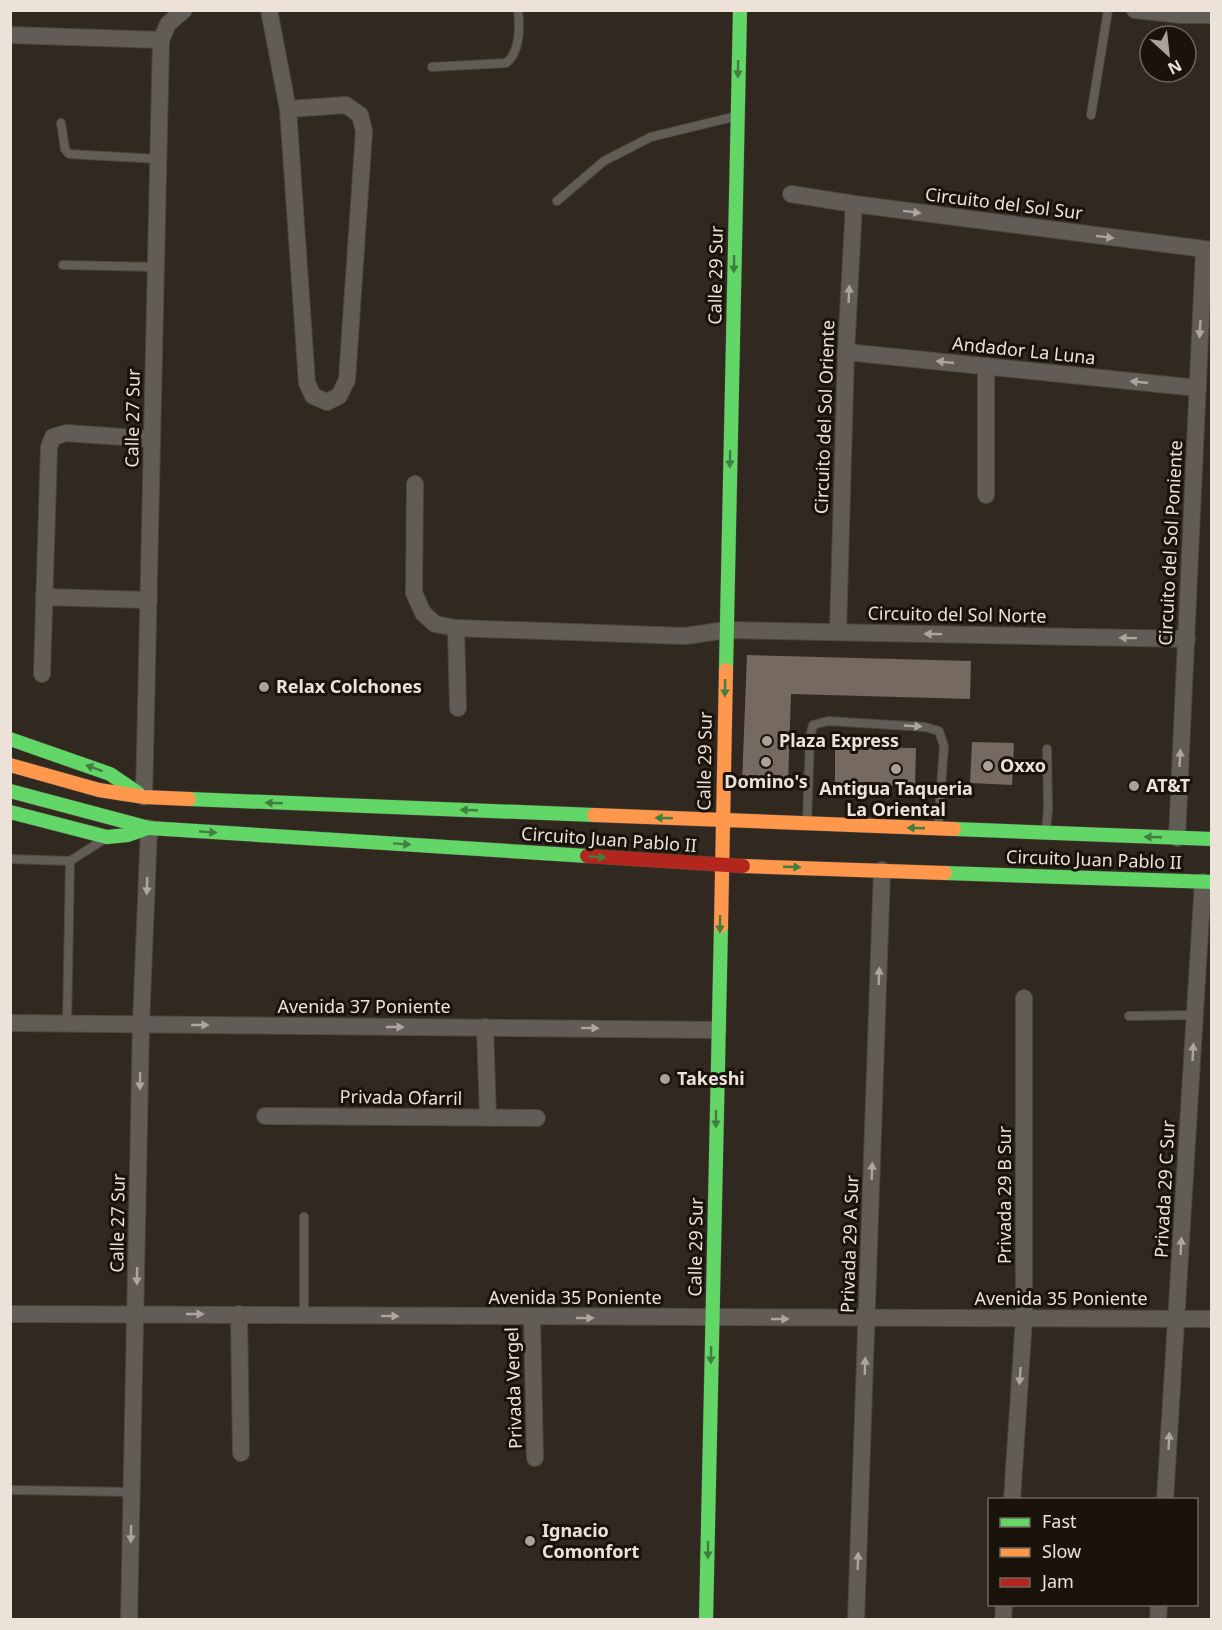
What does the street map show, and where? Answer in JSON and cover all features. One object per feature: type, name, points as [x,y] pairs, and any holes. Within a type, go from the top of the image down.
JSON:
[{"type":"main road","name":"Calle 29 Sur","points":[[706,1620],[740,10]]},
{"type":"main road","points":[[10,739],[110,774],[144,797]]},
{"type":"main road","name":"Circuito Juan Pablo II","points":[[10,765],[99,790],[144,797],[1212,839]]},
{"type":"main road","name":"Circuito Juan Pablo II","points":[[10,790],[149,828],[721,865],[1207,882]]},
{"type":"main road","points":[[10,812],[107,837],[128,835],[149,828]]},
{"type":"street","points":[[10,35],[161,40],[168,24],[184,10]]},
{"type":"street","points":[[1135,10],[1212,15]]},
{"type":"street","points":[[269,13],[288,109],[307,383],[313,396],[327,402],[339,396],[347,380],[364,131],[360,115],[346,105],[288,109]]},
{"type":"street","name":"Calle 27 Sur","points":[[144,797],[161,40]]},
{"type":"street","name":"Circuito del Sol Sur","points":[[791,194],[1208,250]]},
{"type":"street","name":"Circuito del Sol Oriente","points":[[838,632],[846,352],[854,204]]},
{"type":"street","name":"Circuito del Sol Poniente","points":[[1177,838],[1198,388],[1208,250]]},
{"type":"street","name":"Andador La Luna","points":[[846,352],[1198,388]]},
{"type":"street","points":[[986,366],[986,495]]},
{"type":"street","points":[[42,674],[49,447],[53,437],[66,433],[152,439]]},
{"type":"street","name":"Circuito del Sol Norte","points":[[414,484],[414,593],[423,613],[435,624],[456,628],[685,636],[726,630],[1187,639]]},
{"type":"street","points":[[44,597],[149,600]]},
{"type":"street","points":[[456,628],[458,708]]},
{"type":"street","name":"Calle 27 Sur","points":[[129,1620],[141,1024],[149,828]]},
{"type":"street","name":"Privada 29 A Sur","points":[[856,1620],[882,870]]},
{"type":"street","name":"Privada 29 C Sur","points":[[1166,1498],[1195,1015],[1207,882]]},
{"type":"street","name":"Privada 29 B Sur","points":[[1012,1498],[1024,1318],[1024,998]]},
{"type":"street","name":"Avenida 37 Poniente","points":[[10,1023],[718,1030]]},
{"type":"street","points":[[485,1027],[488,1118]]},
{"type":"street","name":"Privada Ofarril","points":[[264,1116],[537,1118]]},
{"type":"street","name":"Avenida 35 Poniente","points":[[10,1314],[712,1319],[1212,1319]]},
{"type":"street","points":[[239,1314],[241,1453]]},
{"type":"street","name":"Privada Vergel","points":[[532,1317],[535,1458]]},
{"type":"lane","points":[[432,68],[506,63],[512,59],[516,51],[518,10]]},
{"type":"lane","points":[[1091,115],[1108,10]]},
{"type":"lane","points":[[557,201],[604,161],[651,137],[737,115]]},
{"type":"lane","points":[[61,123],[65,149],[69,154],[158,159]]},
{"type":"lane","points":[[63,265],[156,267]]},
{"type":"lane","points":[[807,824],[810,737],[813,725],[828,721],[925,727],[939,731],[944,746],[938,829]]},
{"type":"lane","points":[[1046,833],[1047,749]]},
{"type":"lane","points":[[10,859],[70,861],[107,837]]},
{"type":"lane","points":[[68,1024],[70,861]]},
{"type":"lane","points":[[1130,1016],[1195,1015]]},
{"type":"lane","points":[[303,1217],[304,1315]]},
{"type":"lane","points":[[13,1490],[132,1492]]},
{"type":"building","name":"Plaza Express","points":[[747,655],[971,661],[970,699],[791,694],[788,784],[742,783]]},
{"type":"building","points":[[972,742],[1014,743],[1012,785],[970,783]]},
{"type":"building","points":[[835,747],[916,748],[915,786],[835,786]]},
{"type":"traffic: fast","points":[[726,670],[740,10]]},
{"type":"traffic: fast","points":[[10,739],[110,774],[138,793]]},
{"type":"traffic: fast","points":[[10,791],[149,828],[587,856]]},
{"type":"traffic: fast","points":[[189,799],[594,815]]},
{"type":"traffic: fast","points":[[10,812],[107,837],[128,835],[148,828]]},
{"type":"traffic: fast","points":[[954,829],[1212,839]]},
{"type":"traffic: fast","points":[[945,873],[1212,882]]},
{"type":"traffic: fast","points":[[706,1620],[721,926]]},
{"type":"traffic: slow","points":[[721,926],[726,670]]},
{"type":"traffic: slow","points":[[10,765],[99,790],[144,797],[189,799]]},
{"type":"traffic: slow","points":[[594,815],[954,829]]},
{"type":"traffic: slow","points":[[743,866],[945,873]]},
{"type":"traffic: jam","points":[[587,856],[743,866]]},
{"type":"place","name":"Relax Colchones","points":[[264,687]]},
{"type":"place","name":"Plaza Express","points":[[767,741]]},
{"type":"place","name":"Domino's","points":[[766,762]]},
{"type":"place","name":"Oxxo","points":[[988,766]]},
{"type":"place","name":"Antigua Taqueria La Oriental","points":[[896,769]]},
{"type":"place","name":"AT&T","points":[[1134,786]]},
{"type":"place","name":"Takeshi","points":[[665,1079]]},
{"type":"place","name":"Ignacio Comonfort","points":[[530,1541]]}]
